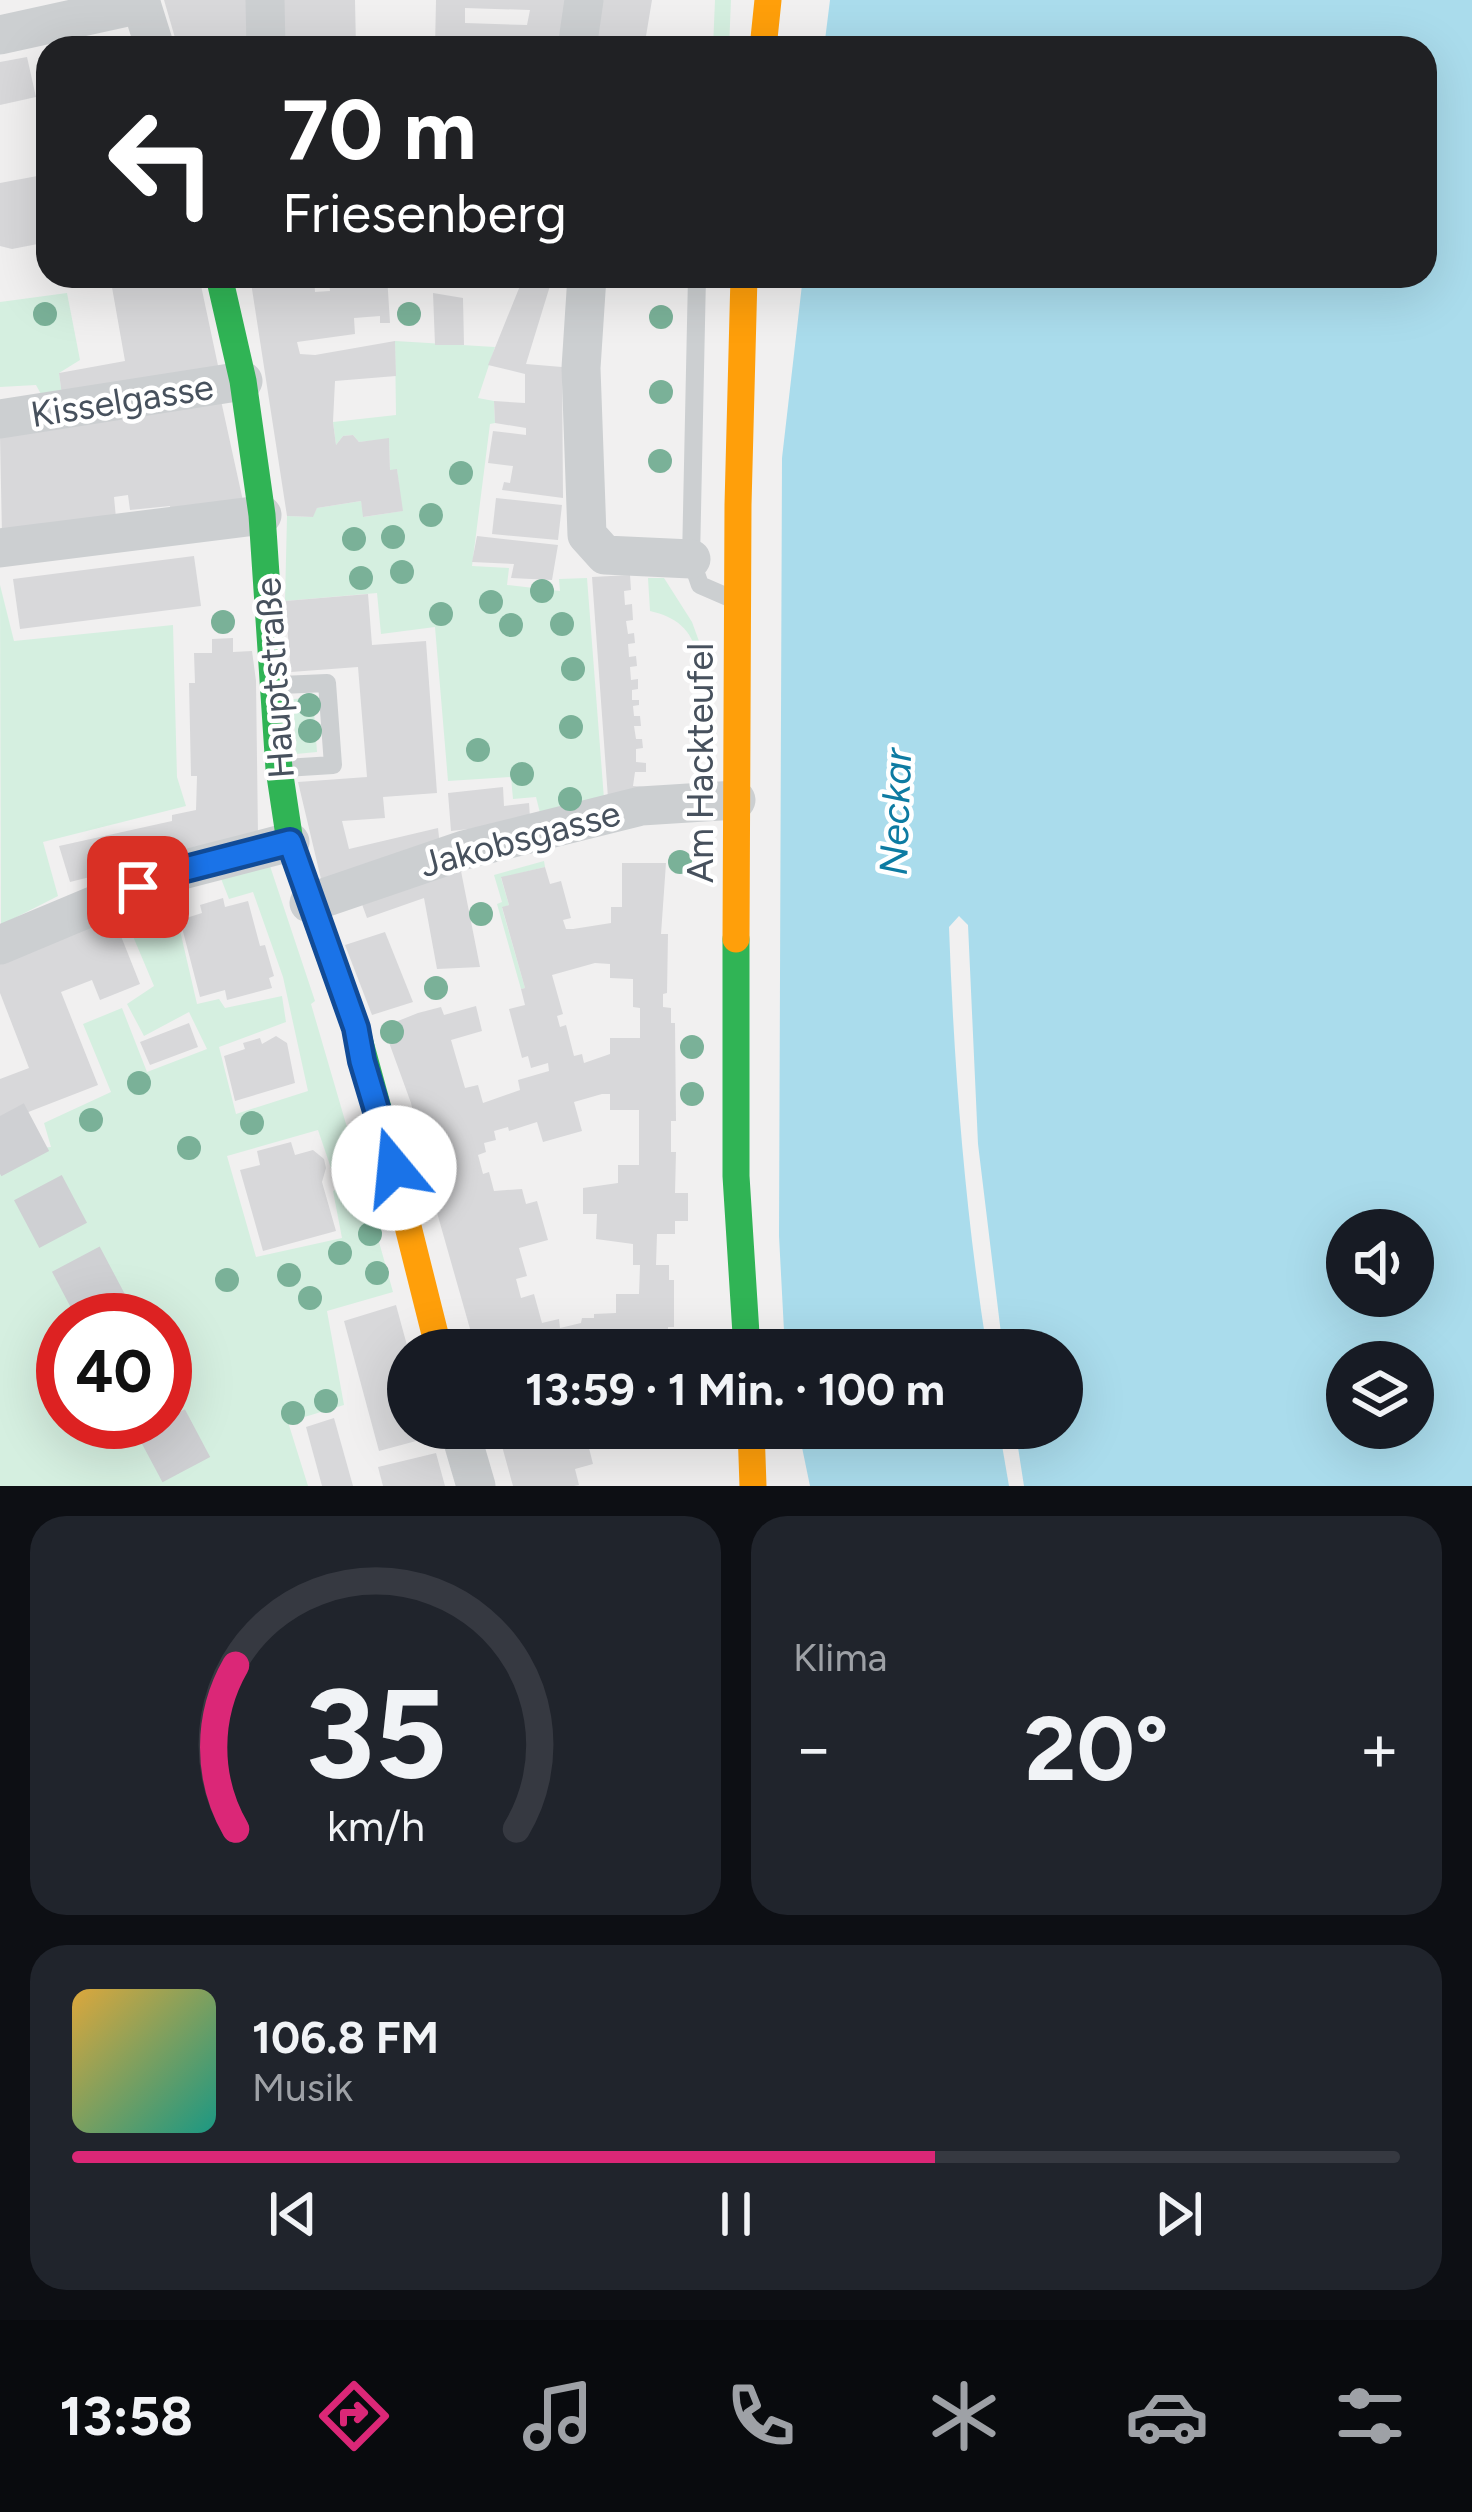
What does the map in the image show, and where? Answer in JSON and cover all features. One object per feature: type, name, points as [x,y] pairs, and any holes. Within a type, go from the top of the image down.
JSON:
[{"type":"main road","points":[[764,36],[768,0]]},
{"type":"main road","name":"Hauptstraße","points":[[222,288],[243,381],[248,517],[276,685],[279,769],[290,842],[356,1028],[434,1329]]},
{"type":"main road","name":"Am Hackteufel","points":[[744,288],[736,600],[736,1251],[745,1329]]},
{"type":"main road","name":"Am Hackteufel","points":[[726,1329],[736,1251]]},
{"type":"main road","points":[[752,1449],[753,1486]]},
{"type":"street","points":[[266,0],[266,36]]},
{"type":"street","points":[[579,36],[584,0]]},
{"type":"street","points":[[0,34],[141,2],[151,36]]},
{"type":"street","points":[[586,288],[581,368],[586,536],[604,555],[691,559]]},
{"type":"street","name":"Kisselgasse","points":[[0,419],[243,381]]},
{"type":"street","points":[[0,548],[248,517]]},
{"type":"street","name":"Jakobsgasse","points":[[309,902],[464,850],[640,806],[736,800]]},
{"type":"street","points":[[0,945],[174,872],[290,842]]},
{"type":"street","points":[[465,1449],[476,1486]]},
{"type":"lane","points":[[697,288],[691,559],[700,585],[736,600]]},
{"type":"lane","points":[[276,685],[328,683],[333,765],[279,769]]},
{"type":"green space","points":[[715,0],[731,0],[730,36],[714,36]]},
{"type":"green space","points":[[67,293],[80,360],[59,373],[63,403],[47,405],[36,385],[0,387],[0,302]]},
{"type":"green space","points":[[395,341],[495,347],[478,398],[494,401],[495,423],[490,424],[472,566],[509,568],[507,585],[560,591],[559,579],[587,578],[604,799],[541,817],[536,797],[513,799],[511,777],[448,781],[435,627],[381,634],[377,593],[285,601],[287,516],[312,517],[317,508],[361,501],[364,517],[402,511],[397,470],[390,470],[389,439],[359,442],[353,435],[343,436],[336,445],[333,422],[396,415]]},
{"type":"green space","points":[[648,578],[664,578],[692,622],[704,655],[697,656],[681,626],[650,611]]},
{"type":"green space","points":[[0,585],[14,641],[173,625],[177,777],[186,806],[43,842],[58,896],[1,925]]},
{"type":"green space","points":[[313,698],[317,752],[296,754],[293,699]]},
{"type":"green space","points":[[268,860],[315,1001],[311,1004],[360,1172],[335,1180],[318,1130],[227,1156],[256,1257],[342,1238],[333,1191],[362,1181],[393,1292],[327,1311],[344,1405],[288,1422],[308,1486],[0,1486],[0,1153],[51,1147],[44,1123],[111,1092],[83,1024],[122,1008],[147,1072],[207,1049],[189,1012],[144,1036],[127,1004],[154,986],[124,915],[172,896],[197,1004],[219,999],[225,1008],[282,996],[286,1022],[219,1047],[236,1114],[308,1091],[283,977],[253,892],[229,899],[218,871]]},
{"type":"green space","points":[[544,861],[545,867],[501,878],[509,905],[502,908],[525,988],[521,989],[497,904],[502,902],[494,875]]},
{"type":"water","name":"Neckar","points":[[830,0],[1472,0],[1472,1486],[1024,1486],[1018,1449],[1083,1449],[1083,1329],[1000,1329],[978,1144],[968,925],[959,916],[949,927],[954,1033],[984,1329],[784,1329],[779,1236],[782,458],[802,288],[1437,288],[1437,36],[826,36]]},
{"type":"water","points":[[802,1449],[1003,1449],[1009,1486],[810,1486]]},
{"type":"building","points":[[164,0],[255,0],[256,36],[174,36]]},
{"type":"building","points":[[274,0],[355,0],[356,36],[273,36]]},
{"type":"building","points":[[436,0],[569,0],[563,36],[435,36]],"holes":[[[465,8],[530,10],[527,25],[465,23]]]},
{"type":"building","points":[[597,0],[652,0],[646,36],[591,36]]},
{"type":"building","points":[[27,57],[36,97],[0,105],[0,62]]},
{"type":"building","points":[[36,176],[36,244],[0,246],[0,183]]},
{"type":"building","points":[[112,288],[202,288],[220,375],[63,403],[59,373],[125,361]]},
{"type":"building","points":[[252,288],[315,288],[315,292],[388,288],[390,323],[380,323],[380,316],[354,318],[355,334],[297,342],[300,354],[315,355],[395,341],[396,376],[335,381],[333,422],[336,445],[343,436],[353,435],[359,442],[389,438],[390,470],[397,469],[403,511],[363,517],[361,501],[317,508],[313,517],[287,516]]},
{"type":"building","points":[[519,288],[549,288],[526,364],[562,367],[563,498],[502,490],[504,482],[510,483],[513,466],[488,463],[493,431],[526,435],[526,428],[495,423],[494,401],[525,403],[525,374],[488,365]]},
{"type":"building","points":[[433,293],[463,298],[464,345],[435,345]]},
{"type":"building","points":[[220,396],[243,501],[171,515],[170,506],[130,510],[128,495],[114,497],[116,518],[2,536],[0,436]]},
{"type":"building","points":[[496,498],[562,505],[558,540],[492,534]]},
{"type":"building","points":[[477,536],[558,545],[552,580],[511,578],[514,564],[472,562]]},
{"type":"building","points":[[194,556],[201,606],[20,629],[13,579]]},
{"type":"building","points":[[630,575],[631,590],[624,591],[625,605],[632,604],[633,620],[626,621],[628,634],[634,633],[635,643],[628,644],[629,657],[636,656],[637,666],[630,667],[638,689],[632,690],[632,700],[639,700],[633,706],[641,726],[634,726],[643,748],[636,749],[636,762],[646,763],[646,772],[635,772],[633,786],[645,787],[608,798],[592,577]]},
{"type":"building","points":[[368,594],[372,645],[426,641],[437,793],[383,797],[385,818],[342,821],[349,849],[438,828],[440,846],[321,879],[298,782],[367,777],[358,667],[291,672],[285,601]]},
{"type":"building","points":[[233,638],[233,652],[252,651],[256,681],[258,835],[70,882],[59,846],[172,821],[172,815],[196,810],[189,683],[195,683],[194,653],[212,653],[212,639]]},
{"type":"building","points":[[503,787],[504,806],[529,803],[530,818],[451,831],[448,793]]},
{"type":"building","points":[[459,861],[480,967],[437,969],[424,898],[367,918],[359,896]]},
{"type":"building","points":[[622,863],[666,863],[661,934],[668,934],[667,993],[663,1007],[671,1008],[671,1023],[675,1023],[676,1121],[671,1121],[671,1152],[676,1152],[675,1193],[688,1193],[688,1221],[675,1221],[675,1234],[657,1234],[656,1265],[669,1265],[669,1280],[674,1280],[674,1327],[470,1329],[411,1103],[387,1037],[397,1035],[393,1023],[418,1013],[441,1007],[444,1015],[476,1006],[482,1031],[451,1040],[465,1088],[478,1085],[483,1103],[520,1090],[518,1080],[549,1071],[548,1063],[531,1068],[528,1056],[522,1058],[509,1009],[525,1005],[521,989],[525,988],[502,907],[509,905],[501,877],[545,867],[550,884],[561,881],[571,918],[563,920],[566,929],[611,923],[611,907],[622,907]],"holes":[[[595,963],[610,964],[610,978],[633,979],[640,1038],[610,1038],[610,1054],[584,1063],[582,1054],[574,1056],[566,1025],[560,1027],[557,1016],[563,1014],[552,975]],[[610,1094],[610,1110],[639,1110],[639,1165],[618,1165],[618,1183],[583,1188],[583,1214],[597,1214],[596,1239],[633,1244],[633,1265],[640,1265],[639,1294],[616,1294],[616,1313],[594,1314],[594,1318],[560,1328],[559,1319],[542,1323],[534,1294],[521,1298],[516,1279],[527,1276],[519,1248],[548,1240],[537,1201],[526,1204],[522,1189],[494,1191],[478,1155],[486,1152],[484,1143],[496,1140],[494,1131],[508,1127],[509,1131],[537,1122],[543,1142],[582,1131],[574,1102]]]},
{"type":"building","points":[[223,898],[225,907],[248,901],[274,976],[269,978],[272,988],[227,1000],[225,990],[200,997],[180,920],[202,913],[200,905]]},
{"type":"building","points":[[111,911],[140,984],[100,1000],[92,980],[61,992],[98,1085],[0,1123],[0,1079],[29,1068],[0,993],[0,958]]},
{"type":"building","points":[[385,932],[413,1002],[372,1015],[345,945]]},
{"type":"building","points":[[189,1023],[198,1047],[150,1065],[140,1042]]},
{"type":"building","points":[[276,1036],[287,1043],[295,1083],[235,1101],[224,1056],[245,1049],[243,1043],[260,1038],[262,1044]]},
{"type":"building","points":[[291,1142],[295,1155],[313,1150],[324,1159],[322,1182],[336,1231],[263,1251],[240,1170],[260,1165],[257,1151]]},
{"type":"building","points":[[396,1305],[403,1329],[387,1329],[387,1449],[379,1451],[344,1321]]},
{"type":"building","points":[[334,1418],[353,1486],[322,1486],[306,1427]]},
{"type":"building","points":[[503,1449],[589,1449],[593,1464],[575,1469],[579,1485],[513,1486]]},
{"type":"building","points":[[436,1453],[445,1486],[383,1486],[378,1467]]},
{"type":"tunnel","points":[[0,1116],[94,1293]]},
{"type":"tunnel","points":[[175,1449],[195,1486]]},
{"type":"traffic: fast","points":[[222,288],[243,381],[262,515],[279,769],[290,842],[356,1028],[382,1123]]},
{"type":"traffic: fast","points":[[736,939],[736,1176],[746,1329]]},
{"type":"traffic: slow","points":[[764,36],[768,0]]},
{"type":"traffic: slow","points":[[736,939],[744,288]]},
{"type":"traffic: slow","points":[[382,1123],[434,1329]]},
{"type":"traffic: slow","points":[[752,1449],[753,1486]]},
{"type":"route","points":[[138,887],[174,872],[290,842],[356,1028],[394,1168]]}]
